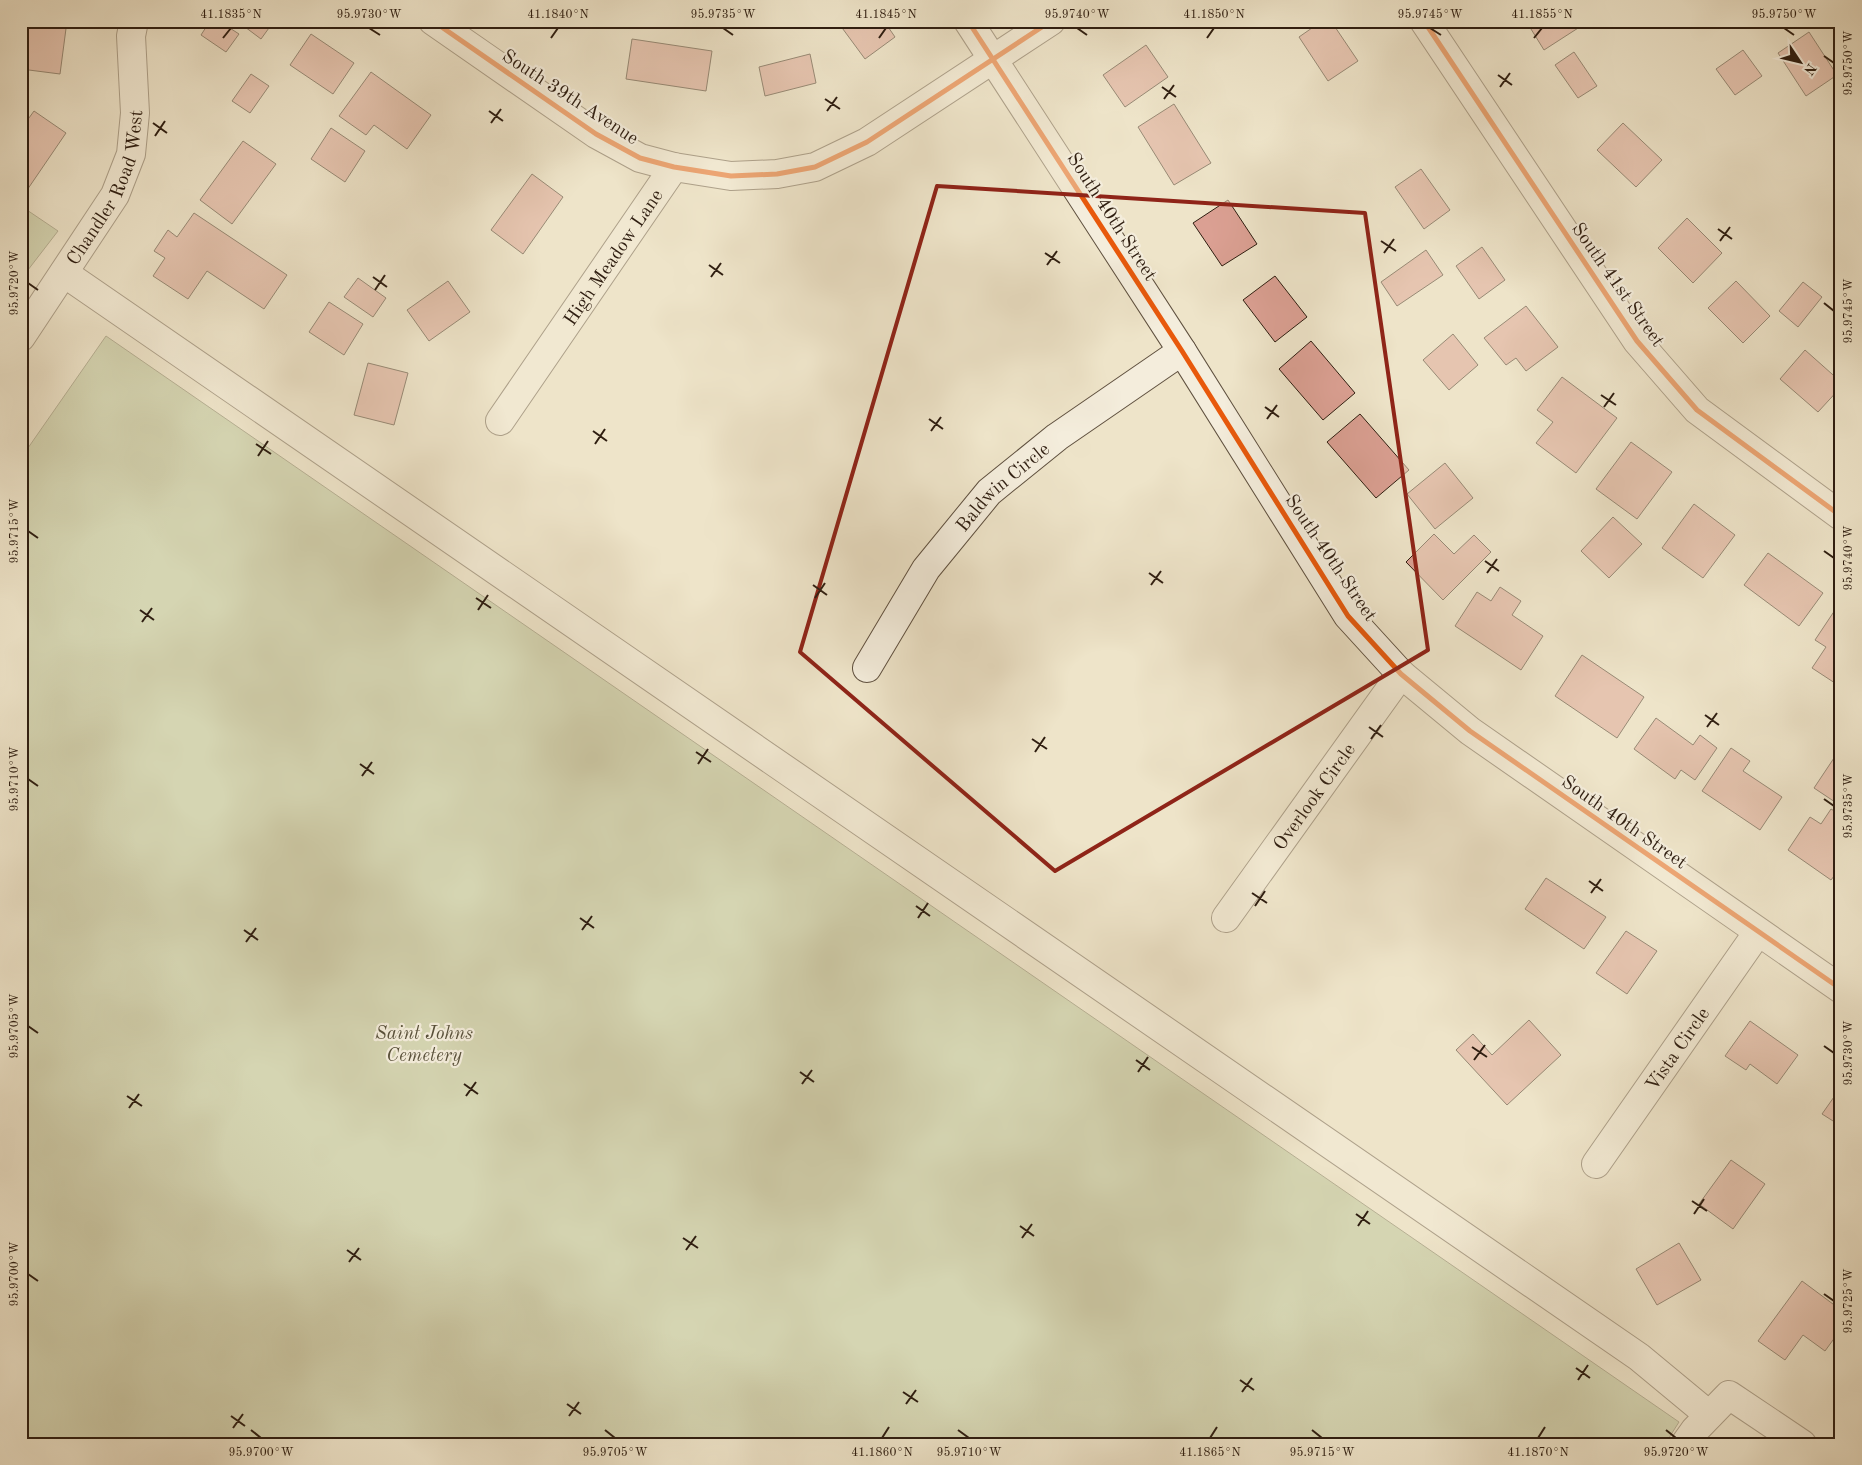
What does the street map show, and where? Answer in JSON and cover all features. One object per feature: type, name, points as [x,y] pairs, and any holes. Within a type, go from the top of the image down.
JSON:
[{"type":"street","name":"Chandler Road West","points":[[21,337],[115,195],[130,154],[135,113],[131,36],[134,21]]},
{"type":"street","name":"South 39th Avenue","points":[[433,21],[596,134],[640,158],[674,168]]},
{"type":"street","name":"South 40th Street","points":[[968,21],[1182,351],[1348,616],[1401,674],[1470,731],[1841,988]]},
{"type":"street","points":[[674,168],[731,176],[777,174],[815,167],[868,142],[1050,21]]},
{"type":"street","name":"South 41st Street","points":[[1424,21],[1638,341],[1697,410],[1841,516]]},
{"type":"street","name":"High Meadow Lane","points":[[500,421],[674,168]]},
{"type":"street","points":[[64,273],[1639,1357],[1709,1415]]},
{"type":"street","name":"Baldwin Circle","points":[[867,668],[926,569],[989,492],[1057,437],[1182,351]]},
{"type":"street","name":"Overlook Circle","points":[[1226,918],[1401,674]]},
{"type":"street","name":"Vista Circle","points":[[1596,1164],[1758,932]]},
{"type":"street","points":[[1685,1444],[1709,1415],[1729,1395],[1802,1444]]},
{"type":"highlighted area","points":[[937,186],[1365,213],[1428,650],[1055,871],[800,652]]},
{"type":"green space","points":[[21,206],[58,231],[21,279]]},
{"type":"green space","name":"Saint Johns Cemetery","points":[[106,336],[1679,1422],[1665,1444],[21,1444],[21,458]]},
{"type":"building","points":[[26,21],[67,21],[60,74],[21,69]]},
{"type":"building","points":[[210,21],[219,21],[239,34],[226,52],[201,35]]},
{"type":"building","points":[[237,21],[274,21],[261,39]]},
{"type":"building","points":[[837,21],[884,21],[895,37],[865,59]]},
{"type":"building","points":[[1322,21],[1331,21],[1358,61],[1328,81],[1299,37]]},
{"type":"building","points":[[1526,21],[1589,21],[1544,50]]},
{"type":"building","points":[[1809,32],[1837,75],[1806,96],[1778,53]]},
{"type":"building","points":[[311,34],[354,63],[333,94],[290,65]]},
{"type":"building","points":[[632,39],[712,51],[706,91],[626,79]]},
{"type":"building","points":[[1146,45],[1168,77],[1125,107],[1103,75]]},
{"type":"building","points":[[1743,50],[1762,76],[1735,95],[1716,69]]},
{"type":"building","points":[[1574,52],[1597,86],[1578,98],[1555,65]]},
{"type":"building","points":[[810,54],[816,83],[765,96],[759,67]]},
{"type":"building","points":[[371,72],[431,115],[407,149],[374,125],[366,135],[339,116]]},
{"type":"building","points":[[251,74],[269,86],[250,113],[232,101]]},
{"type":"building","points":[[1174,104],[1211,163],[1174,185],[1138,127]]},
{"type":"building","points":[[34,111],[66,133],[23,196],[21,195],[21,129]]},
{"type":"building","points":[[1623,123],[1662,160],[1636,187],[1597,150]]},
{"type":"building","points":[[331,128],[365,151],[345,182],[311,159]]},
{"type":"building","points":[[243,141],[276,164],[232,224],[200,200]]},
{"type":"building","points":[[1421,169],[1450,210],[1424,229],[1395,187]]},
{"type":"building","points":[[532,174],[563,197],[523,254],[491,230]]},
{"type":"building","points":[[1228,200],[1257,244],[1222,266],[1193,223]]},
{"type":"building","points":[[194,213],[287,275],[264,309],[207,271],[188,299],[153,276],[165,258],[154,251],[168,230],[177,237]]},
{"type":"building","points":[[1687,218],[1722,253],[1693,283],[1658,248]]},
{"type":"building","points":[[1482,247],[1505,280],[1479,299],[1456,266]]},
{"type":"building","points":[[1426,250],[1443,275],[1397,306],[1381,282]]},
{"type":"building","points":[[1275,276],[1307,317],[1275,342],[1243,300]]},
{"type":"building","points":[[358,278],[386,298],[373,317],[344,297]]},
{"type":"building","points":[[448,281],[470,312],[429,341],[407,310]]},
{"type":"building","points":[[1736,281],[1770,316],[1743,343],[1708,308]]},
{"type":"building","points":[[1803,282],[1822,297],[1798,327],[1779,311]]},
{"type":"building","points":[[329,302],[363,324],[344,355],[309,332]]},
{"type":"building","points":[[1526,306],[1558,347],[1526,371],[1516,358],[1506,365],[1484,338]]},
{"type":"building","points":[[1453,334],[1478,365],[1449,390],[1423,360]]},
{"type":"building","points":[[1311,341],[1355,393],[1323,420],[1279,369]]},
{"type":"building","points":[[1805,350],[1841,382],[1841,387],[1818,412],[1780,379]]},
{"type":"building","points":[[368,363],[408,373],[394,425],[354,415]]},
{"type":"building","points":[[1562,377],[1617,418],[1576,473],[1536,443],[1553,422],[1537,410]]},
{"type":"building","points":[[1360,414],[1409,470],[1376,498],[1327,442]]},
{"type":"building","points":[[1631,442],[1672,472],[1637,519],[1596,489]]},
{"type":"building","points":[[1445,463],[1473,498],[1435,529],[1407,494]]},
{"type":"building","points":[[1694,504],[1735,535],[1703,578],[1662,548]]},
{"type":"building","points":[[1613,517],[1642,544],[1609,578],[1581,551]]},
{"type":"building","points":[[1434,534],[1454,554],[1474,535],[1491,552],[1443,600],[1406,562]]},
{"type":"building","points":[[1768,553],[1823,593],[1799,626],[1744,585]]},
{"type":"building","points":[[1500,587],[1521,601],[1512,615],[1543,636],[1521,670],[1455,626],[1477,592],[1491,601]]},
{"type":"building","points":[[1837,607],[1841,610],[1841,687],[1812,668],[1826,647],[1815,640]]},
{"type":"building","points":[[1582,655],[1644,697],[1617,738],[1555,696]]},
{"type":"building","points":[[1656,718],[1693,745],[1700,735],[1717,748],[1695,780],[1681,770],[1675,779],[1634,749]]},
{"type":"building","points":[[1731,748],[1750,761],[1743,771],[1782,797],[1760,830],[1702,791]]},
{"type":"building","points":[[1838,752],[1841,754],[1841,806],[1814,788]]},
{"type":"building","points":[[1831,809],[1841,815],[1841,867],[1831,880],[1788,850],[1810,817],[1821,824]]},
{"type":"building","points":[[1546,878],[1606,917],[1584,949],[1525,909]]},
{"type":"building","points":[[1626,931],[1657,951],[1627,994],[1596,973]]},
{"type":"building","points":[[1529,1020],[1561,1055],[1507,1105],[1456,1050],[1473,1034],[1492,1055]]},
{"type":"building","points":[[1750,1021],[1798,1055],[1777,1084],[1750,1064],[1746,1070],[1725,1056]]},
{"type":"building","points":[[1841,1087],[1841,1126],[1822,1114]]},
{"type":"building","points":[[1731,1160],[1765,1184],[1733,1229],[1699,1204]]},
{"type":"building","points":[[1679,1243],[1701,1280],[1657,1305],[1636,1269]]},
{"type":"building","points":[[1802,1281],[1841,1310],[1841,1329],[1825,1351],[1803,1335],[1785,1360],[1758,1341]]},
{"type":"cycle path","points":[[433,21],[596,134],[640,158],[674,167],[731,176],[777,174],[815,167],[867,142],[1051,21]]},
{"type":"cycle path","points":[[968,21],[1182,351],[1348,616],[1401,674],[1470,731],[1841,989]]},
{"type":"cycle path","points":[[1424,21],[1637,341],[1697,410],[1841,516]]}]
